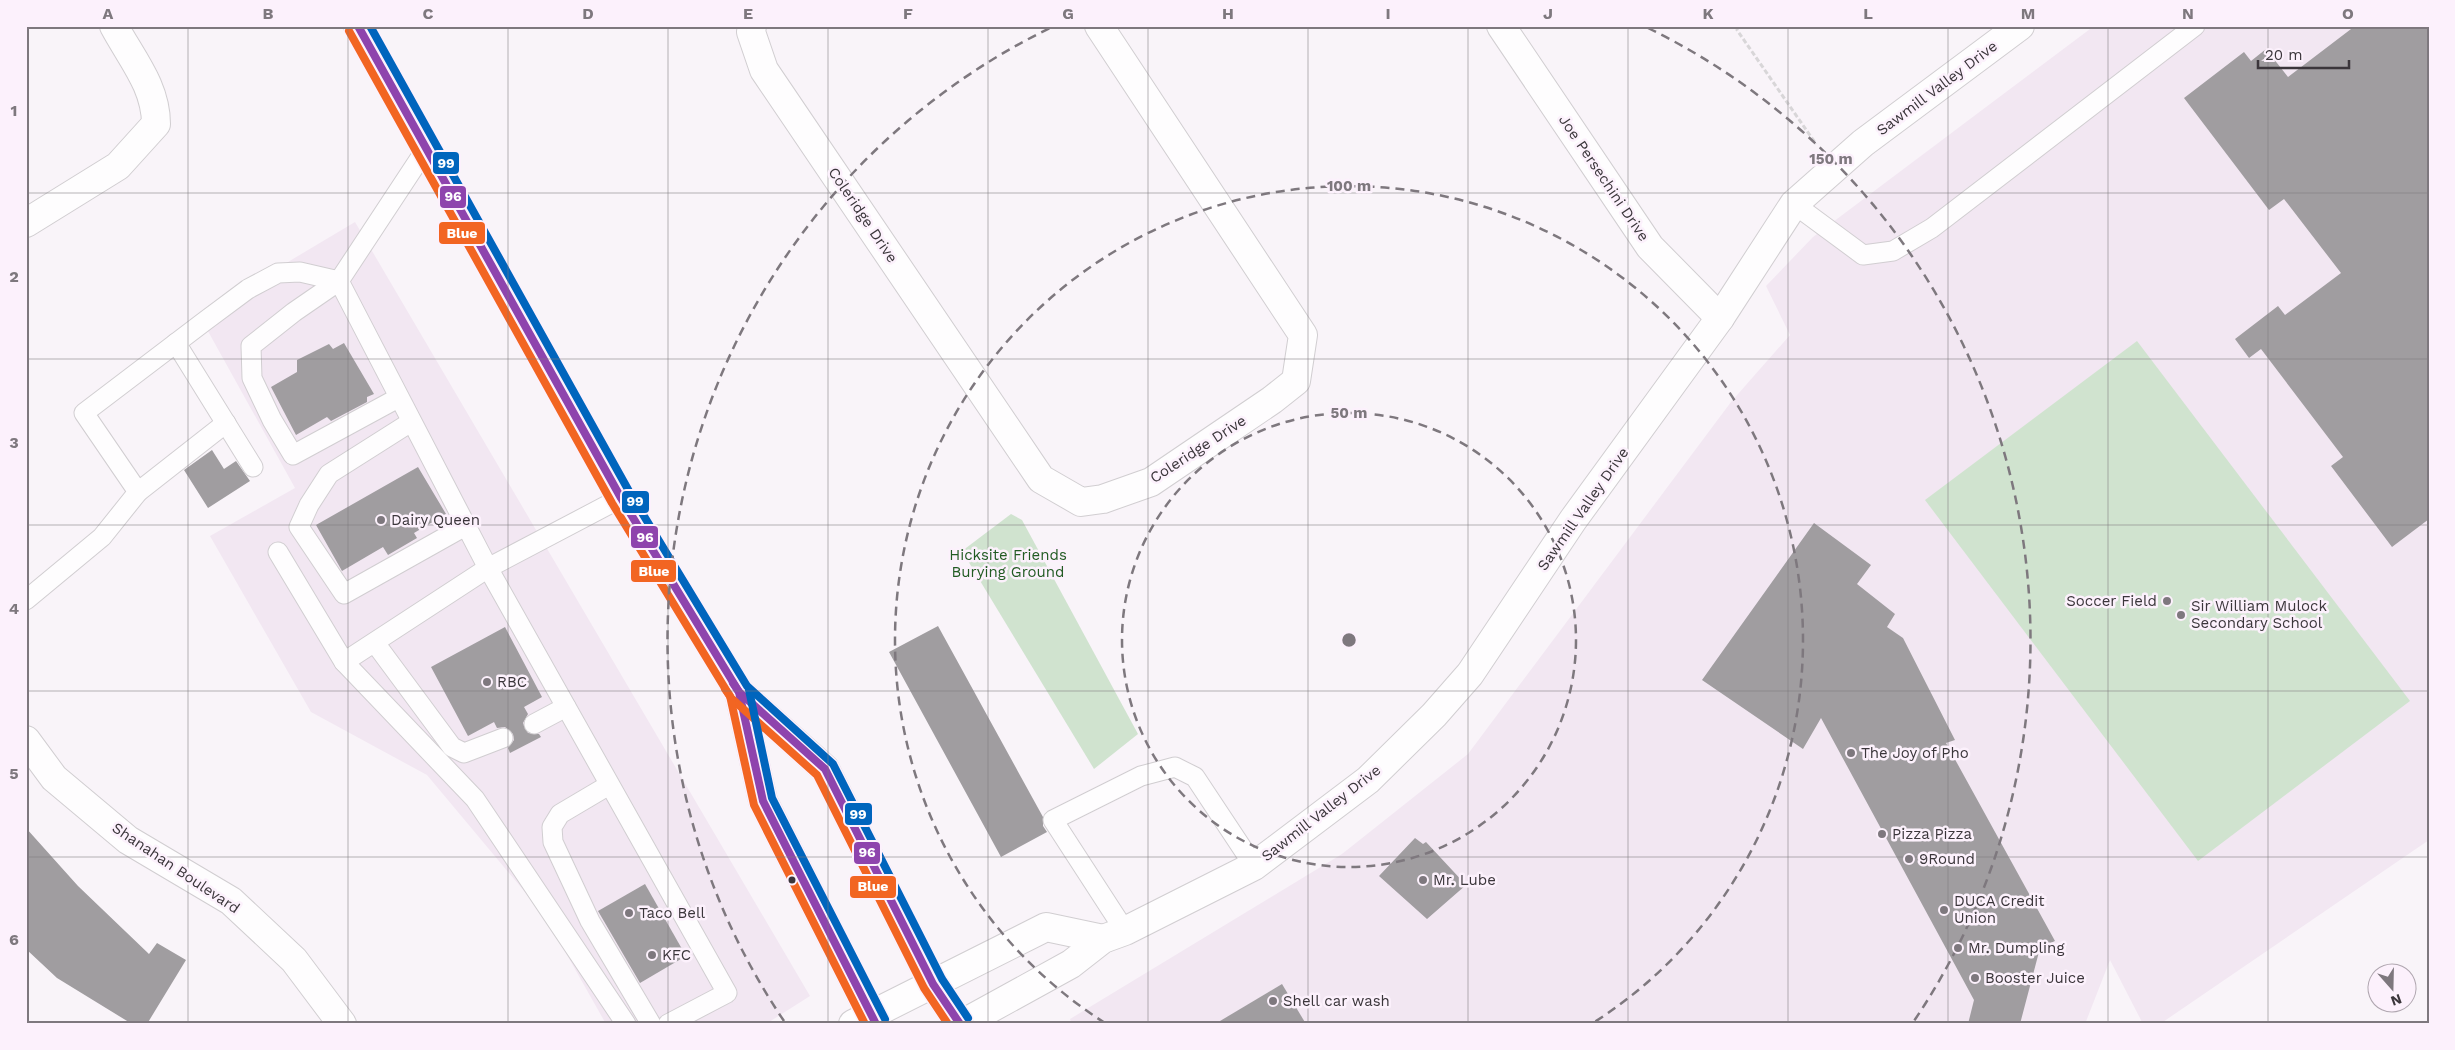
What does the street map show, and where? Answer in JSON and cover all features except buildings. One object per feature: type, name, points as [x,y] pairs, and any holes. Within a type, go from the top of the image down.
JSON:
[{"type":"main road","points":[[358,26],[621,498],[739,692],[825,769],[933,984],[961,1024]]},
{"type":"main road","points":[[739,692],[763,802],[867,1021]]},
{"type":"street","points":[[26,223],[118,166],[156,124],[156,110],[144,76],[114,26]]},
{"type":"street","name":"Coleridge Drive","points":[[752,26],[751,32],[764,70],[1041,479],[1081,502],[1103,499],[1151,482],[1272,400],[1296,381],[1303,335],[1099,26]]},
{"type":"street","name":"Joe Persechini Drive","points":[[1500,26],[1650,246],[1720,318]]},
{"type":"street","name":"Sawmill Valley Drive","points":[[961,1024],[1071,964],[1114,935],[1254,866],[1368,780],[1434,715],[1470,674],[1574,520],[1720,318],[1794,204],[1863,143],[2020,26]]},
{"type":"street","name":"Shanahan Boulevard","points":[[26,740],[54,778],[128,840],[231,900],[294,960],[342,1024]]},
{"type":"street","points":[[867,1021],[933,984],[1046,927],[1114,935]]},
{"type":"lane","points":[[1794,204],[1863,255],[1892,251],[1932,228],[2195,26]]},
{"type":"lane","points":[[398,398],[293,455],[272,420],[252,378],[251,346],[294,312],[339,281],[426,149]]},
{"type":"lane","points":[[138,492],[84,413],[248,289],[278,273],[300,272],[339,281]]},
{"type":"lane","points":[[339,281],[398,398],[467,525],[488,568],[727,993],[668,1024]]},
{"type":"lane","points":[[176,343],[253,466]]},
{"type":"lane","points":[[411,422],[329,474],[309,505],[299,527],[344,594],[467,525]]},
{"type":"lane","points":[[26,600],[102,537],[138,492],[226,423]]},
{"type":"lane","points":[[344,662],[488,568],[621,498]]},
{"type":"lane","points":[[278,552],[344,662],[475,799],[626,1024]]},
{"type":"lane","points":[[375,643],[452,746],[464,753],[503,738]]},
{"type":"lane","points":[[534,724],[566,707]]},
{"type":"lane","points":[[1114,935],[1053,820],[1141,776],[1175,767],[1195,777],[1254,866]]},
{"type":"lane","points":[[609,785],[560,814],[552,827],[554,842],[590,921],[651,1024]]},
{"type":"path","points":[[1738,26],[1738,30],[1834,169]]},
{"type":"shaded area","points":[[2094,26],[2429,26],[2429,840],[2160,1024],[2143,1024],[2110,960],[2085,1024],[1072,1024],[1070,1019],[1342,854],[1468,754],[1731,402],[1790,335],[1766,286],[1813,237]]},
{"type":"shaded area","points":[[355,222],[810,996],[766,1024],[606,1024],[545,916],[427,775],[311,712],[210,536],[295,488],[199,315]]},
{"type":"green space","name":"Soccer Field","points":[[2137,341],[2410,701],[2198,861],[1925,500]]},
{"type":"green space","name":"Hicksite Friends Burying Ground","points":[[1011,514],[1022,520],[1138,734],[1094,769],[962,551]]},
{"type":"transit line","name":"96","points":[[358,26],[621,498],[739,692],[825,769],[933,984],[960,1024]]},
{"type":"transit line","name":"99","points":[[370,26],[630,493],[747,686],[833,764],[942,979],[968,1018]]},
{"type":"transit line","name":"Blue","points":[[349,31],[612,503],[731,698],[817,775],[924,988],[948,1024]]},
{"type":"transit line","name":"96","points":[[733,683],[739,692],[763,801],[876,1024]]},
{"type":"transit line","name":"Blue","points":[[725,689],[730,696],[754,805],[865,1024]]},
{"type":"transit line","name":"99","points":[[749,690],[772,798],[885,1019]]},
{"type":"place","name":"Dairy Queen","points":[[381,520]]},
{"type":"place","name":"Soccer Field","points":[[2167,601]]},
{"type":"place","name":"Sir William Mulock Secondary School","points":[[2181,615]]},
{"type":"place","name":"RBC","points":[[487,682]]},
{"type":"place","name":"The Joy of Pho","points":[[1851,753]]},
{"type":"place","name":"Pizza Pizza","points":[[1882,834]]},
{"type":"place","name":"9Round","points":[[1909,859]]},
{"type":"place","name":"Mr. Lube","points":[[1423,880]]},
{"type":"place","name":"DUCA Credit Union","points":[[1944,910]]},
{"type":"place","name":"Taco Bell","points":[[629,913]]},
{"type":"place","name":"Mr. Dumpling","points":[[1958,948]]},
{"type":"place","name":"KFC","points":[[652,955]]},
{"type":"place","name":"Booster Juice","points":[[1975,978]]},
{"type":"place","name":"Shell car wash","points":[[1273,1001]]}]
